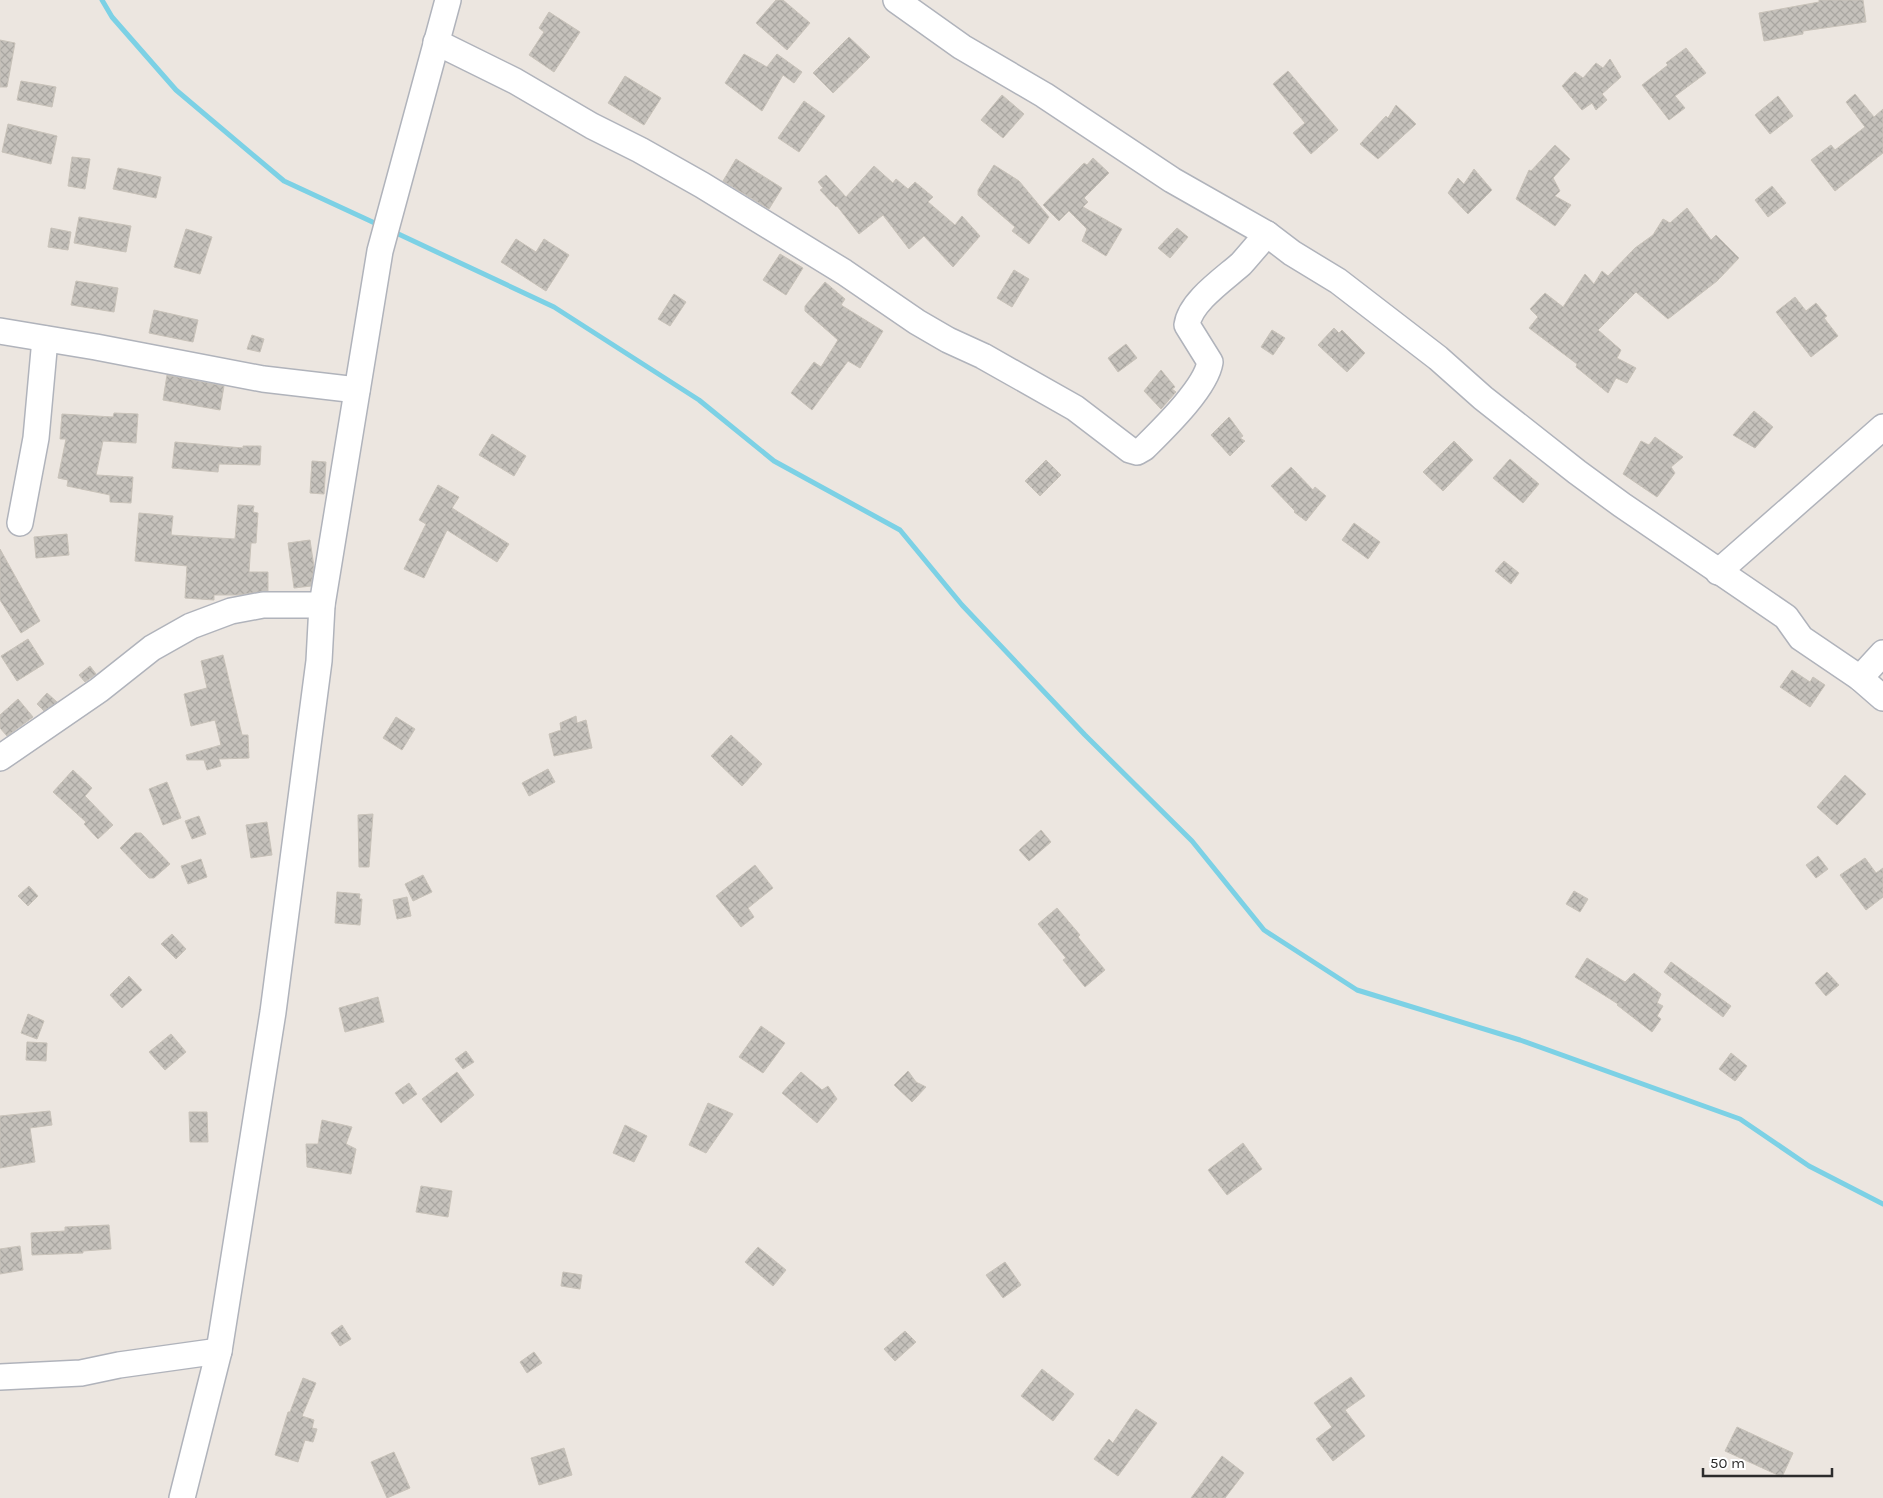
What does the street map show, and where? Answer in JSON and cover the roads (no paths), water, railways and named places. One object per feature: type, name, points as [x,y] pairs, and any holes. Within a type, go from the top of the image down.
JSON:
[{"type":"street","points":[[182,1498],[219,1351],[274,1002],[318,670],[322,604],[380,252],[448,0]]},
{"type":"street","points":[[896,0],[962,47],[1044,96],[1172,180],[1267,234],[1292,253],[1338,281],[1438,358],[1483,398],[1584,477],[1718,572],[1786,617],[1801,638],[1860,678],[1883,698]]},
{"type":"street","points":[[436,42],[516,81],[592,126],[640,150],[702,185],[844,272],[917,322],[948,340],[983,356],[1075,408],[1130,450],[1137,452],[1144,448],[1198,389],[1209,370],[1210,362],[1187,325],[1191,312],[1210,291],[1242,262],[1267,234]]},
{"type":"street","points":[[0,331],[262,379],[357,390]]},
{"type":"street","points":[[20,523],[36,438],[45,339]]},
{"type":"street","points":[[1718,572],[1883,427]]},
{"type":"street","points":[[4,751],[99,690],[152,648],[191,626],[230,611],[263,605],[322,604]]},
{"type":"street","points":[[1860,678],[1883,653]]},
{"type":"street","points":[[0,1377],[81,1374],[119,1365],[219,1351]]},
{"type":"waterway","points":[[102,0],[112,17],[176,90],[284,181],[379,225]]},
{"type":"waterway","points":[[392,231],[554,307],[699,400],[774,461],[900,530],[962,605],[1085,735],[1192,841],[1264,930],[1357,990],[1520,1040],[1740,1119],[1809,1166],[1883,1204]]}]
